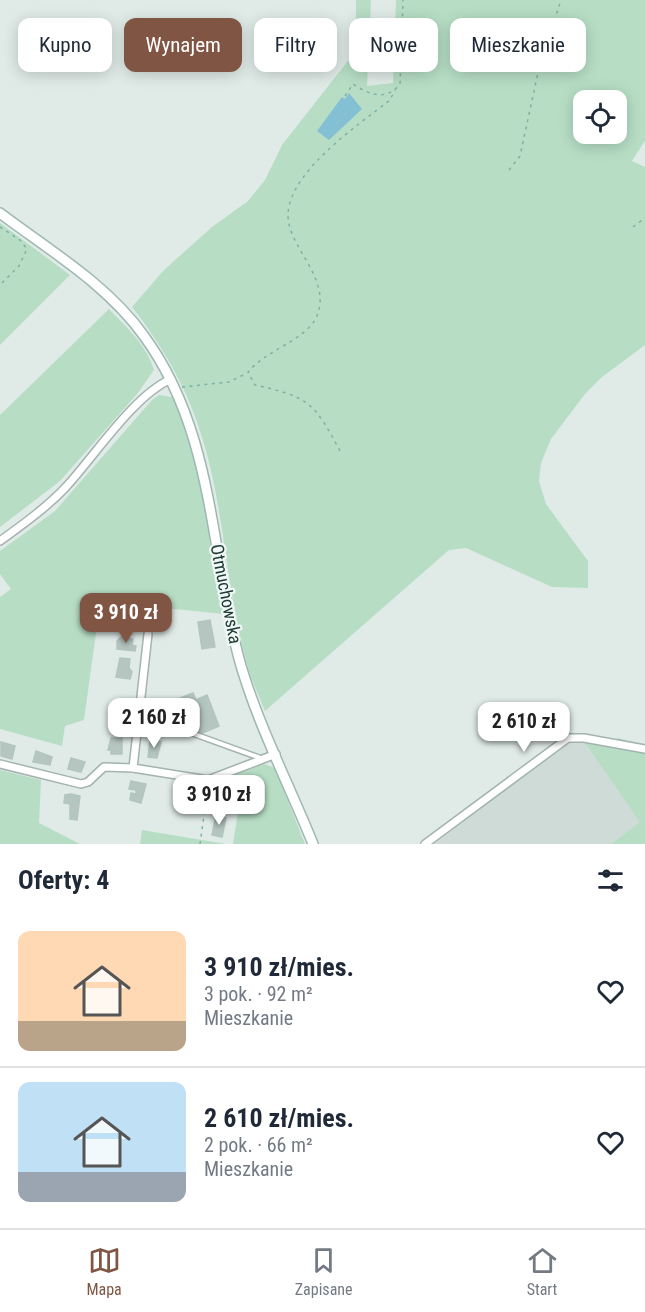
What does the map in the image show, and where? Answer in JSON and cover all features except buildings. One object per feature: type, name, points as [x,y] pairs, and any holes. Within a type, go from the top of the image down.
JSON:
[{"type":"main road","name":"Otmuchowska","points":[[0,213],[112,301],[149,342],[176,389],[202,462],[239,658],[313,844]]},
{"type":"street","points":[[0,541],[65,489],[136,407],[153,390],[171,379]]},
{"type":"street","points":[[133,768],[148,634]]},
{"type":"street","points":[[426,844],[568,738],[584,738],[645,749]]},
{"type":"street","points":[[0,764],[81,784],[88,782],[104,767],[133,768],[208,780],[276,754]]},
{"type":"lane","points":[[169,725],[263,759]]},
{"type":"path","points":[[176,389],[229,382],[248,372],[256,362],[315,319],[318,293],[314,274],[288,223],[292,198],[317,161],[390,100],[401,77],[403,0]]},
{"type":"path","points":[[509,170],[520,156],[539,68],[561,0]]},
{"type":"path","points":[[345,96],[353,84],[373,95],[395,90]]},
{"type":"path","points":[[633,227],[645,218]]},
{"type":"path","points":[[0,227],[20,240],[27,249],[19,266],[0,285]]},
{"type":"path","points":[[248,372],[255,385],[290,393],[307,401],[324,422],[340,451]]},
{"type":"path","points":[[200,844],[208,780]]},
{"type":"shaded area","points":[[573,739],[583,740],[641,822],[611,844],[434,844]]},
{"type":"green space","points":[[356,0],[371,0],[370,18],[356,18]]},
{"type":"green space","points":[[396,0],[645,0],[645,141],[632,161],[645,167],[645,345],[602,377],[585,394],[551,439],[541,463],[539,481],[546,504],[588,561],[588,588],[552,587],[466,548],[449,550],[265,711],[251,676],[240,635],[215,488],[200,431],[188,398],[172,366],[132,307],[164,270],[212,227],[248,201],[265,180],[282,145],[349,60],[349,72],[368,72],[367,86],[393,83],[393,72],[438,72],[438,18],[395,18]]},
{"type":"green space","points":[[0,223],[70,275],[0,345]]},
{"type":"green space","points":[[109,309],[141,344],[154,370],[137,394],[60,481],[0,527],[0,415]]},
{"type":"green space","points":[[159,395],[172,397],[176,401],[197,458],[224,614],[125,604],[97,626],[84,720],[65,726],[62,746],[0,729],[0,597],[11,589],[0,574],[0,551],[55,511],[152,400]]},
{"type":"green space","points":[[617,738],[645,744],[645,844],[611,844],[640,822],[583,740],[617,746]]},
{"type":"green space","points":[[264,764],[275,768],[305,844],[233,844],[238,812],[200,806],[203,787]]},
{"type":"green space","points":[[0,770],[41,780],[39,823],[80,844],[0,844]]},
{"type":"green space","points":[[142,830],[226,844],[140,844]]},
{"type":"water","points":[[349,93],[362,109],[329,140],[317,131],[342,97],[345,99]]}]
